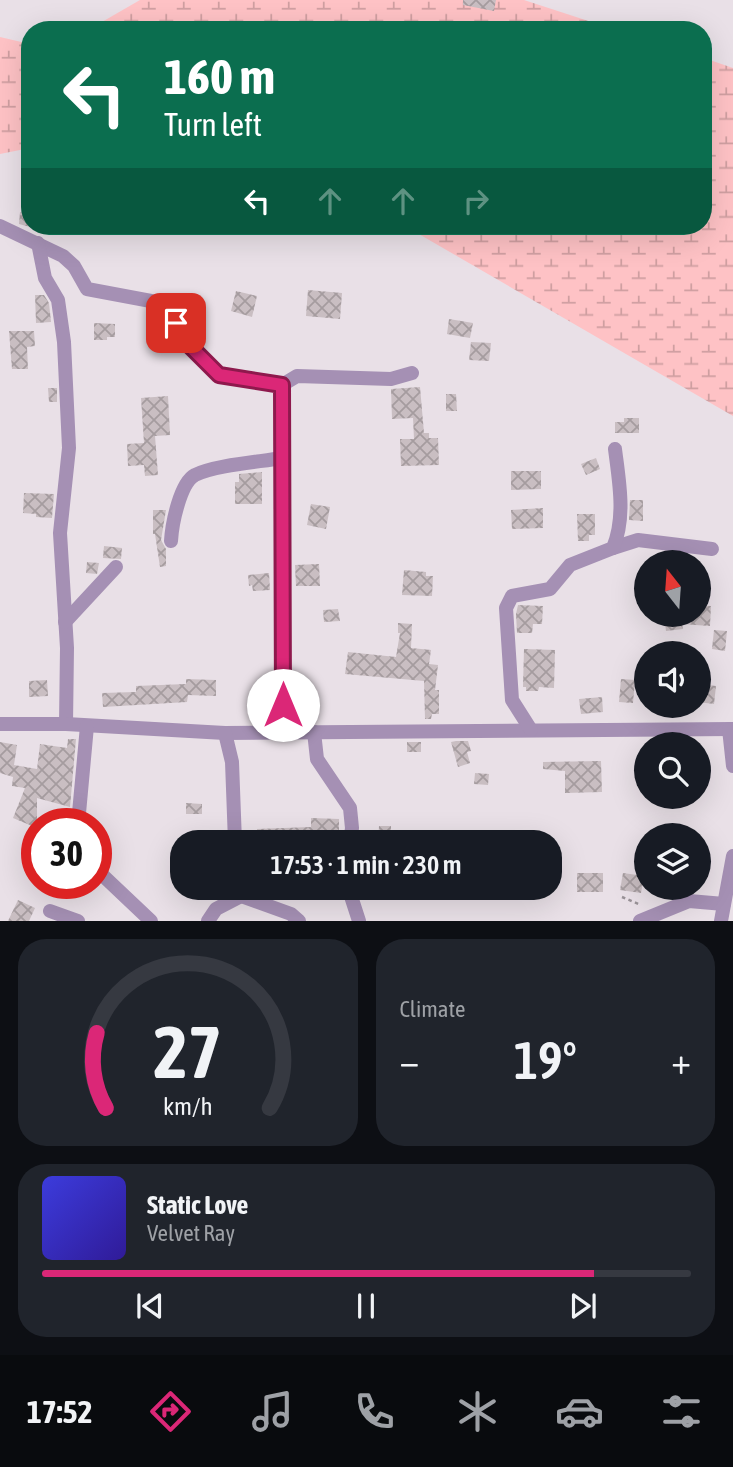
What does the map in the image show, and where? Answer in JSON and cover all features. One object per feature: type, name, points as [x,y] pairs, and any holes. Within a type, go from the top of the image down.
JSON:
[{"type":"street","points":[[0,226],[63,256],[74,266],[87,289],[167,304],[186,342],[219,375],[282,385],[297,376],[391,379],[412,373]]},
{"type":"street","points":[[38,243],[45,278],[58,300],[64,342],[69,448],[60,533],[65,622],[66,724]]},
{"type":"street","points":[[282,385],[283,733]]},
{"type":"street","points":[[613,548],[619,534],[621,497],[615,449]]},
{"type":"street","points":[[172,541],[172,522],[187,482],[194,476],[282,458]]},
{"type":"street","points":[[531,730],[512,700],[506,608],[512,596],[550,589],[570,565],[638,540],[712,549]]},
{"type":"street","points":[[65,622],[116,566]]},
{"type":"street","points":[[0,724],[66,724],[225,733],[731,729],[733,766]]},
{"type":"street","points":[[79,808],[87,726]]},
{"type":"street","points":[[314,732],[317,759],[350,808],[350,830]]},
{"type":"street","points":[[225,733],[232,762],[235,830]]},
{"type":"street","points":[[721,921],[733,856]]},
{"type":"street","points":[[112,884],[151,921]]},
{"type":"street","points":[[208,921],[216,909],[229,900]]},
{"type":"street","points":[[259,900],[291,914],[299,921]]},
{"type":"street","points":[[352,900],[359,921]]},
{"type":"street","points":[[645,918],[689,901],[724,904]]},
{"type":"street","points":[[50,911],[78,921]]},
{"type":"path","points":[[622,897],[640,904],[645,918]]},
{"type":"green space","points":[[140,0],[524,0],[588,21],[104,21]]},
{"type":"green space","points":[[0,37],[21,42],[21,150],[0,154]]},
{"type":"green space","points":[[712,61],[733,68],[733,416],[421,235],[712,235]]},
{"type":"building","points":[[463,0],[496,0],[494,11],[463,5]]},
{"type":"building","points":[[308,290],[342,293],[340,319],[306,316]]},
{"type":"building","points":[[236,291],[257,296],[252,317],[231,311]]},
{"type":"building","points":[[35,295],[44,295],[49,303],[51,322],[36,323]]},
{"type":"building","points":[[449,319],[473,323],[470,338],[447,334]]},
{"type":"building","points":[[94,323],[115,324],[115,337],[94,340]]},
{"type":"building","points":[[9,331],[34,331],[35,346],[27,347],[28,369],[12,369]]},
{"type":"building","points":[[471,342],[491,343],[489,361],[469,360]]},
{"type":"building","points":[[420,387],[424,433],[429,433],[429,438],[438,438],[439,465],[401,466],[400,439],[414,439],[413,418],[392,419],[391,389]]},
{"type":"building","points":[[48,388],[57,388],[57,402],[49,402]]},
{"type":"building","points":[[446,394],[456,394],[457,411],[446,411]]},
{"type":"building","points":[[168,396],[170,435],[155,436],[158,475],[145,476],[144,465],[128,466],[127,444],[144,443],[141,398]]},
{"type":"building","points":[[624,418],[639,418],[639,433],[615,433],[615,422],[624,422]]},
{"type":"building","points":[[596,458],[600,469],[586,475],[581,464]]},
{"type":"building","points":[[511,471],[541,471],[541,489],[511,490]]},
{"type":"building","points":[[262,472],[262,504],[235,504],[235,482],[239,482],[239,474]]},
{"type":"building","points":[[24,493],[54,494],[52,518],[23,513]]},
{"type":"building","points":[[630,500],[643,500],[643,521],[629,520]]},
{"type":"building","points":[[311,504],[330,507],[326,529],[307,525]]},
{"type":"building","points":[[543,508],[543,528],[512,529],[511,510]]},
{"type":"building","points":[[153,510],[166,510],[161,540],[166,549],[166,566],[160,567],[153,534]]},
{"type":"building","points":[[577,514],[595,514],[595,535],[589,535],[589,541],[578,541]]},
{"type":"building","points":[[104,546],[122,548],[121,559],[103,558]]},
{"type":"building","points":[[87,562],[99,563],[97,574],[86,573]]},
{"type":"building","points":[[319,564],[320,586],[296,586],[295,565]]},
{"type":"building","points":[[404,570],[426,572],[426,576],[433,576],[432,596],[402,595]]},
{"type":"building","points":[[269,573],[270,590],[253,591],[252,585],[249,586],[248,575]]},
{"type":"building","points":[[518,605],[543,606],[542,624],[533,624],[532,633],[517,633]]},
{"type":"building","points":[[338,609],[340,621],[324,622],[323,610]]},
{"type":"building","points":[[398,623],[412,624],[411,648],[431,650],[429,664],[438,665],[435,690],[439,690],[439,714],[432,714],[431,719],[425,719],[424,681],[345,674],[348,652],[396,657],[400,633]]},
{"type":"building","points":[[666,627],[683,629],[666,631]]},
{"type":"building","points":[[714,630],[727,631],[725,651],[712,649]]},
{"type":"building","points":[[524,649],[555,650],[554,688],[539,687],[538,691],[526,691],[526,687],[523,687]]},
{"type":"building","points":[[186,679],[216,680],[216,696],[188,695],[187,702],[103,707],[102,693],[136,692],[136,686],[186,684]]},
{"type":"building","points":[[621,679],[634,680],[633,703],[619,702]]},
{"type":"building","points":[[47,680],[48,696],[29,697],[29,681]]},
{"type":"building","points":[[711,685],[716,686],[714,704],[711,704]]},
{"type":"building","points":[[602,697],[603,712],[581,714],[579,699]]},
{"type":"building","points":[[68,739],[76,739],[70,807],[37,798],[37,808],[21,808],[21,821],[13,818],[25,788],[12,786],[13,777],[0,773],[0,742],[17,745],[14,765],[37,769],[40,744],[67,748]]},
{"type":"building","points":[[468,741],[471,751],[467,752],[470,763],[458,767],[451,742]]},
{"type":"building","points":[[407,742],[421,742],[421,752],[407,752]]},
{"type":"building","points":[[601,761],[602,792],[565,793],[565,771],[543,769],[543,762]]},
{"type":"building","points":[[475,773],[489,774],[488,785],[474,784]]},
{"type":"building","points":[[186,803],[202,804],[202,814],[186,814]]},
{"type":"building","points":[[311,818],[339,819],[339,830],[257,829],[311,827]]},
{"type":"building","points":[[379,826],[391,826],[391,830],[379,830]]},
{"type":"building","points":[[577,873],[603,873],[603,892],[577,892]]},
{"type":"building","points":[[623,873],[634,875],[634,892],[620,890]]},
{"type":"building","points":[[18,900],[35,908],[29,921],[8,921]]},
{"type":"route","points":[[176,323],[186,342],[209,368],[219,375],[282,385],[283,705]]}]
